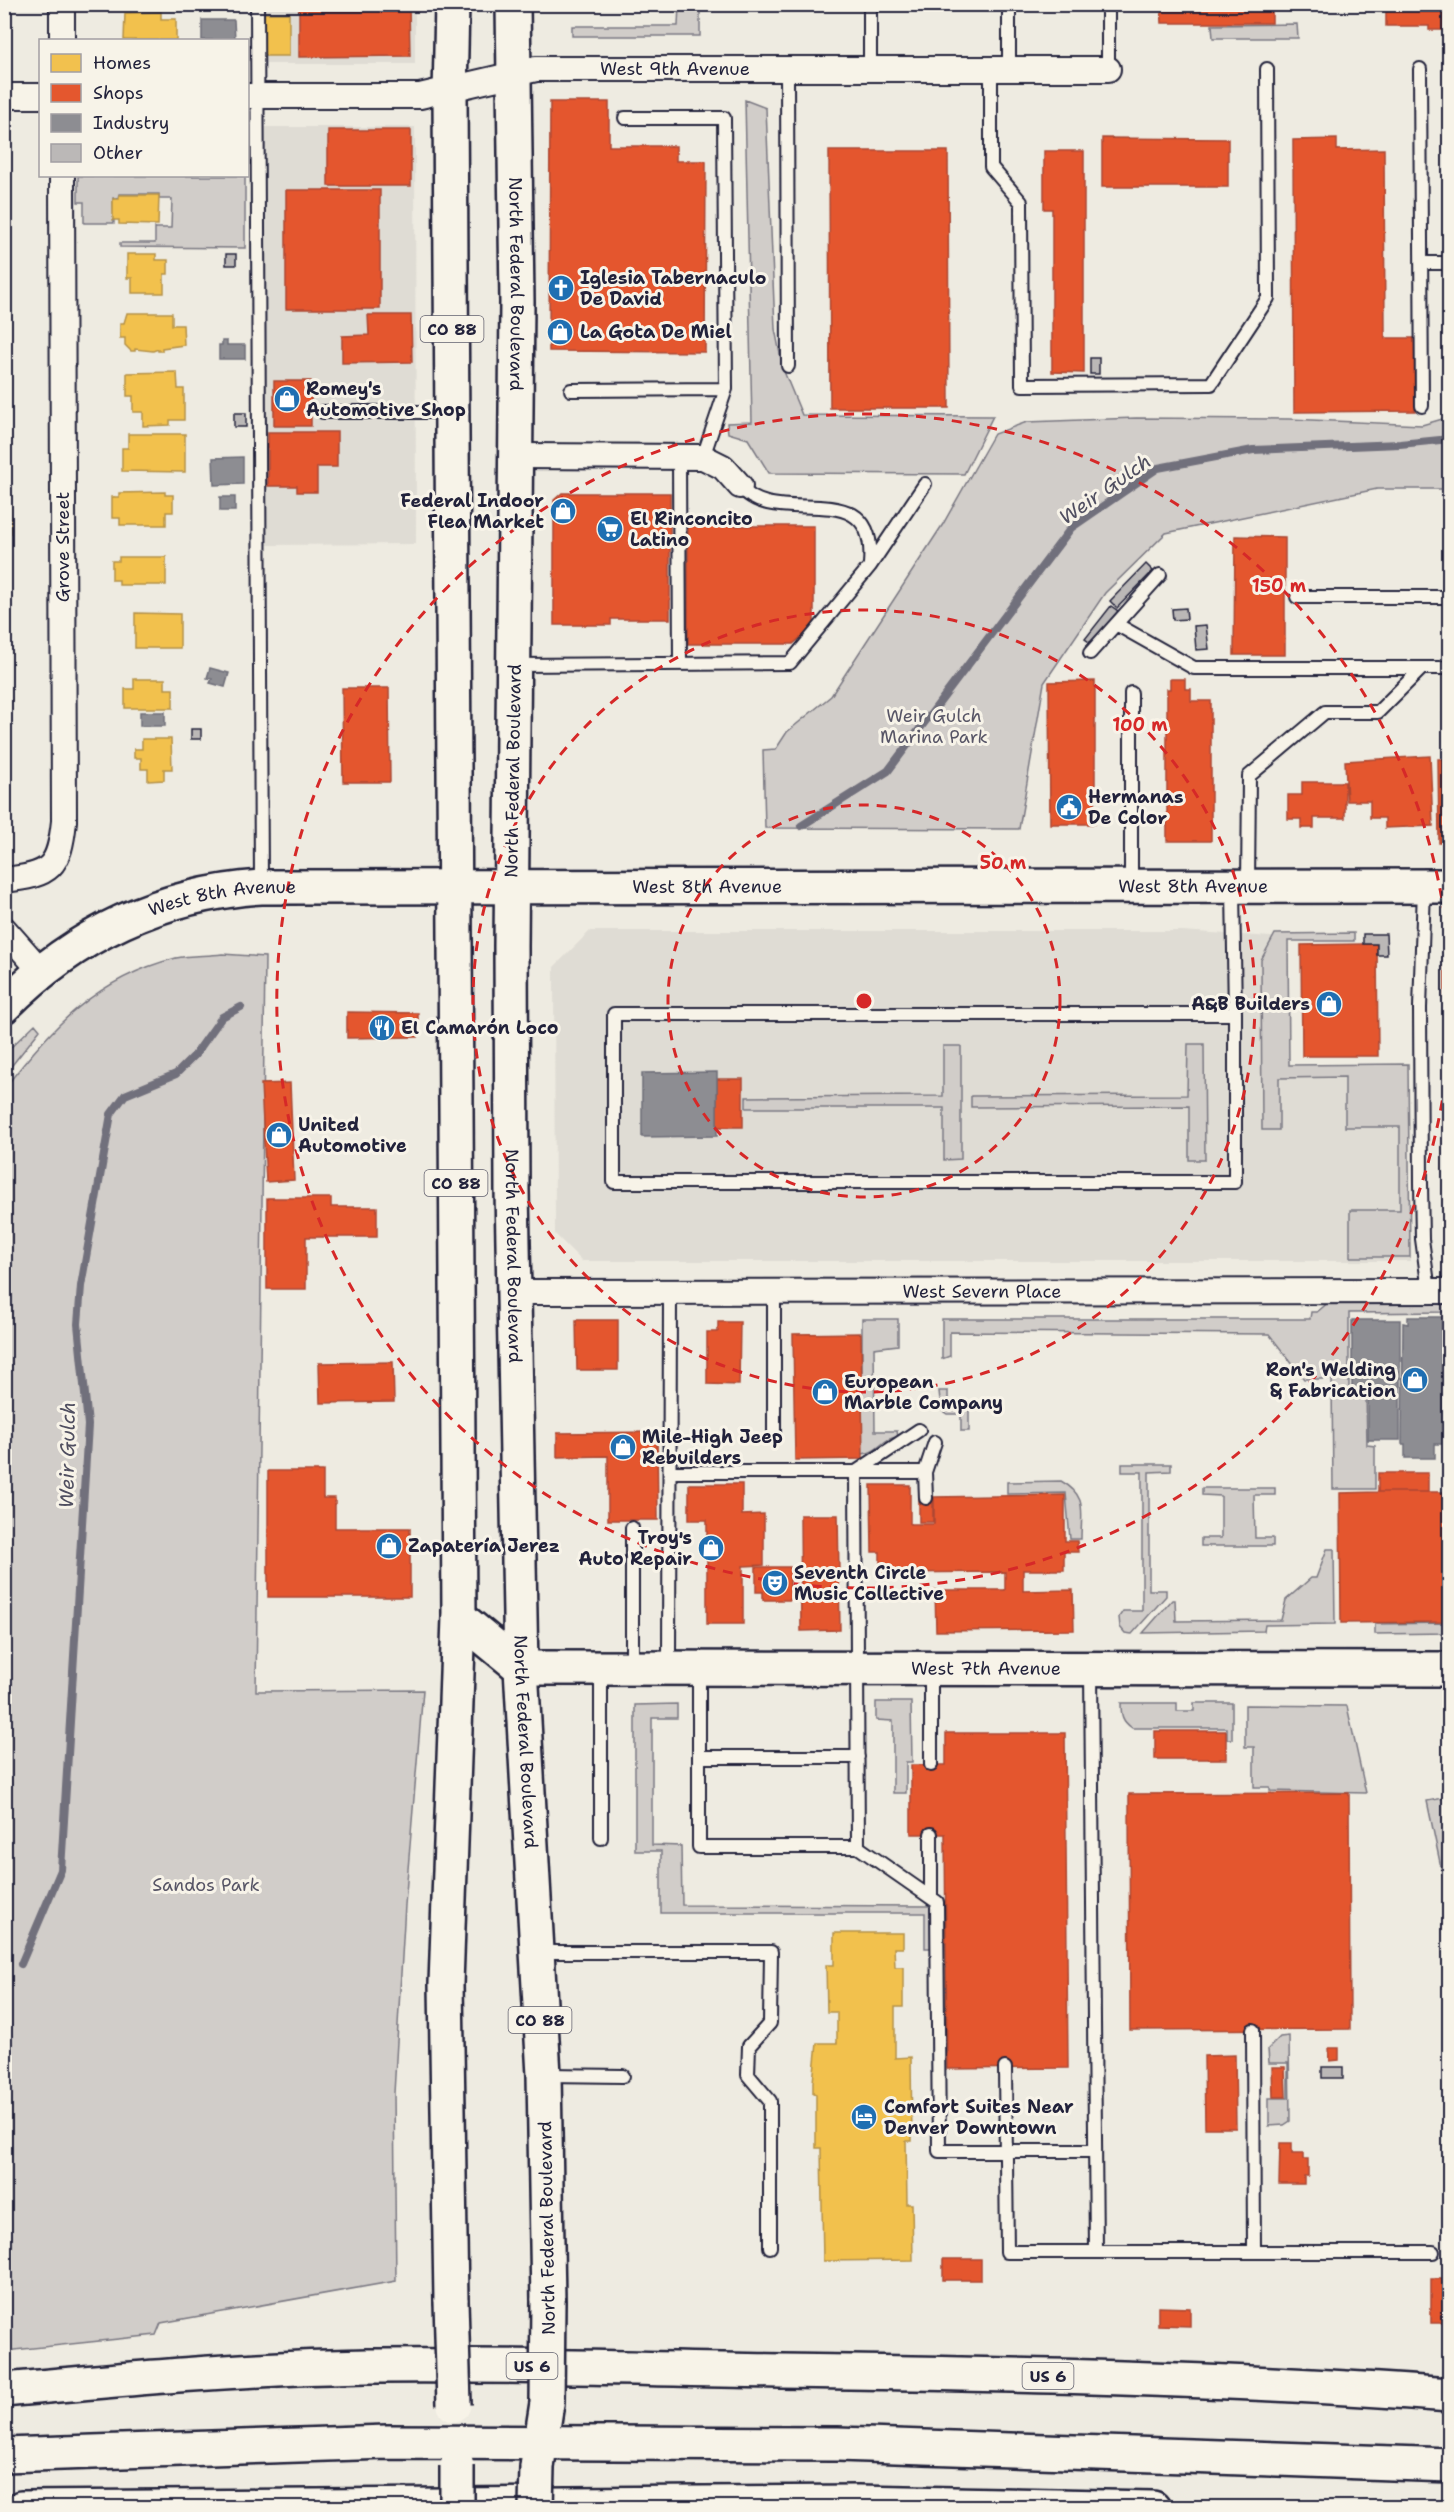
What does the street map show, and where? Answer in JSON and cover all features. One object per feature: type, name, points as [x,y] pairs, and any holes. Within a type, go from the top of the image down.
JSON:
[{"type":"main road","name":"CO 88","points":[[452,4],[450,90],[459,1617],[446,1984],[457,2508]]},
{"type":"main road","name":"North Federal Boulevard","points":[[513,4],[516,456],[512,887],[514,1293],[521,1668],[544,2075],[549,2392],[537,2467],[536,2508]]},
{"type":"main road","name":"West 8th Avenue","points":[[4,1006],[41,971],[111,928],[169,902],[230,889],[261,887],[1437,886]]},
{"type":"main road","points":[[459,1617],[521,1668]]},
{"type":"main road","name":"West 7th Avenue","points":[[521,1668],[1449,1669]]},
{"type":"main road","name":"US 6","points":[[4,2390],[187,2374],[363,2366],[497,2366],[1087,2377],[1312,2385],[1449,2395]]},
{"type":"main road","points":[[4,2455],[387,2442],[838,2444],[1449,2464]]},
{"type":"main road","points":[[21,2508],[858,2502],[1153,2508]]},
{"type":"street","points":[[62,4],[62,39]]},
{"type":"street","name":"West 9th Avenue","points":[[252,96],[420,96],[536,69],[1108,69]]},
{"type":"street","points":[[4,96],[39,96]]},
{"type":"street","name":"Grove Street","points":[[4,880],[32,878],[52,866],[61,846],[64,821],[62,177]]},
{"type":"street","points":[[516,456],[680,455],[703,458],[723,467],[740,486]]},
{"type":"street","points":[[4,929],[41,971]]},
{"type":"street","name":"West Severn Place","points":[[514,1293],[1439,1291]]},
{"type":"lane","points":[[257,4],[252,96],[261,887]]},
{"type":"lane","points":[[870,4],[870,69]]},
{"type":"lane","points":[[1009,4],[1000,69],[991,167],[1021,202],[1022,385],[1211,384],[1268,298],[1267,69]]},
{"type":"lane","points":[[1108,4],[1108,69]]},
{"type":"lane","points":[[787,69],[788,366]]},
{"type":"lane","points":[[1420,69],[1422,406]]},
{"type":"lane","points":[[625,118],[724,118],[726,389],[703,458]]},
{"type":"lane","points":[[1421,263],[1449,263]]},
{"type":"lane","points":[[571,390],[726,389]]},
{"type":"lane","points":[[323,412],[453,412]]},
{"type":"lane","points":[[680,455],[681,664]]},
{"type":"lane","points":[[514,665],[790,663],[870,566],[925,484]]},
{"type":"lane","points":[[740,486],[755,501],[840,508],[857,517],[869,542],[870,566]]},
{"type":"lane","points":[[1090,653],[1160,575]]},
{"type":"lane","points":[[1297,597],[1449,597]]},
{"type":"lane","points":[[1116,624],[1194,668],[1449,668]]},
{"type":"lane","points":[[1235,1014],[614,1014],[614,1182],[1235,1182],[1235,1014],[1249,776],[1325,712],[1378,712],[1422,668]]},
{"type":"lane","points":[[1131,693],[1131,887]]},
{"type":"lane","points":[[1437,886],[1420,1008],[1422,1239],[1439,1291]]},
{"type":"lane","points":[[670,1292],[670,1472],[684,1669],[699,1756],[699,1847],[858,1847],[937,1902],[939,2151],[1095,2151]]},
{"type":"lane","points":[[774,1292],[774,1434]]},
{"type":"lane","points":[[856,1472],[919,1430]]},
{"type":"lane","points":[[926,1498],[925,1472],[935,1442]]},
{"type":"lane","points":[[670,1472],[925,1472]]},
{"type":"lane","points":[[856,1472],[859,1669],[858,1847]]},
{"type":"lane","points":[[601,1838],[632,1528]]},
{"type":"lane","points":[[931,1669],[931,1765]]},
{"type":"lane","points":[[1091,1669],[1096,2252]]},
{"type":"lane","points":[[699,1756],[858,1756]]},
{"type":"lane","points":[[931,1834],[931,1898]]},
{"type":"lane","points":[[536,1952],[771,1952],[770,2023],[749,2046],[748,2074],[770,2101],[770,2247]]},
{"type":"lane","points":[[1253,2030],[1254,2252]]},
{"type":"lane","points":[[1005,2068],[1007,2252],[1433,2252]]},
{"type":"lane","points":[[544,2075],[623,2076]]},
{"type":"shaded area","points":[[260,5],[415,5],[415,64],[260,64]]},
{"type":"shaded area","points":[[264,127],[415,127],[416,544],[266,545]]},
{"type":"shaded area","points":[[590,931],[1182,931],[1288,938],[1289,1065],[1408,1064],[1410,1261],[582,1261],[555,1234],[554,967]]},
{"type":"green space","points":[[679,5],[700,5],[700,36],[572,36],[572,26],[678,26]]},
{"type":"green space","points":[[1297,24],[1298,38],[1213,38],[1212,25]]},
{"type":"green space","points":[[745,100],[766,108],[775,329],[783,369],[802,415],[993,416],[964,474],[769,473],[748,439],[728,433],[727,423],[752,422]]},
{"type":"green space","points":[[78,177],[245,177],[245,248],[120,247],[120,243],[155,243],[155,228],[171,228],[172,199],[159,199],[159,194],[119,194],[118,198],[113,198],[114,223],[84,223],[84,202],[78,202]]},
{"type":"green space","name":"Weir Gulch Marina Park","points":[[1449,417],[1449,489],[1377,489],[1166,533],[1105,593],[1044,683],[1019,829],[765,828],[763,750],[776,749],[787,732],[831,696],[943,524],[994,434],[1027,422],[1136,418],[1289,419],[1422,425]]},
{"type":"green space","points":[[1354,933],[1354,941],[1288,941],[1289,1065],[1408,1064],[1410,1257],[1350,1257],[1350,1210],[1400,1210],[1400,1127],[1345,1127],[1345,1077],[1279,1078],[1279,1130],[1262,1130],[1261,960],[1275,934]]},
{"type":"green space","name":"Sandos Park","points":[[222,954],[265,957],[256,1691],[423,1690],[405,1905],[394,2093],[396,2281],[161,2323],[156,2335],[5,2351],[4,1089],[59,1025],[78,1007],[100,992],[123,978],[176,958]]},
{"type":"green space","points":[[35,1024],[40,1030],[5,1074],[5,1053]]},
{"type":"green space","points":[[1188,1044],[1204,1044],[1205,1160],[1189,1160],[1189,1106],[971,1107],[971,1096],[1187,1095]]},
{"type":"green space","points":[[943,1046],[961,1046],[961,1159],[944,1160],[944,1108],[746,1108],[746,1097],[943,1096]]},
{"type":"green space","points":[[1447,1301],[1447,1312],[1349,1313],[1349,1395],[1366,1395],[1367,1445],[1375,1446],[1375,1489],[1333,1489],[1332,1379],[1304,1379],[1269,1334],[950,1332],[950,1356],[942,1359],[942,1319],[1310,1319],[1311,1312],[1317,1312],[1329,1302]]},
{"type":"green space","points":[[862,1319],[898,1319],[898,1345],[874,1348],[875,1431],[897,1431],[898,1437],[888,1440],[873,1451],[862,1454]]},
{"type":"green space","points":[[939,1391],[948,1391],[948,1408],[969,1408],[969,1431],[961,1431],[961,1414],[947,1414],[941,1410]]},
{"type":"green space","points":[[1122,1464],[1171,1464],[1171,1471],[1149,1472],[1149,1590],[1166,1590],[1166,1596],[1132,1634],[1125,1633],[1120,1627],[1119,1617],[1123,1611],[1142,1611],[1142,1472],[1122,1472]]},
{"type":"green space","points":[[1061,1481],[1076,1492],[1079,1499],[1082,1512],[1081,1539],[1070,1539],[1066,1493],[1007,1494],[1007,1482]]},
{"type":"green space","points":[[1202,1488],[1275,1488],[1275,1495],[1254,1495],[1255,1538],[1273,1538],[1273,1546],[1201,1546],[1201,1538],[1221,1538],[1221,1496],[1202,1495]]},
{"type":"green space","points":[[1327,1549],[1334,1549],[1335,1624],[1265,1625],[1264,1631],[1143,1633],[1172,1600],[1175,1600],[1176,1621],[1281,1620],[1286,1600],[1311,1578],[1316,1578]]},
{"type":"green space","points":[[1449,1623],[1448,1633],[1375,1634],[1375,1624]]},
{"type":"green space","points":[[876,1702],[911,1702],[912,1762],[906,1762],[906,1793],[893,1793],[893,1721],[876,1720]]},
{"type":"green space","points":[[1121,1703],[1177,1703],[1177,1711],[1194,1711],[1194,1703],[1232,1703],[1232,1739],[1227,1739],[1227,1728],[1132,1728],[1126,1723],[1122,1714]]},
{"type":"green space","points":[[677,1704],[677,1718],[652,1718],[652,1845],[681,1846],[682,1905],[932,1906],[932,1948],[925,1948],[925,1913],[661,1913],[661,1851],[635,1851],[635,1705]]},
{"type":"green space","points":[[1245,1705],[1347,1706],[1366,1793],[1270,1791],[1270,1787],[1254,1787],[1254,1747],[1245,1747]]},
{"type":"green space","points":[[1450,1797],[1449,1905],[1427,1801]]},
{"type":"green space","points":[[1289,2036],[1290,2121],[1284,2125],[1269,2126],[1269,2098],[1288,2098],[1288,2063],[1269,2063],[1268,2049],[1280,2037]]},
{"type":"building: Homes","points":[[161,12],[161,19],[176,19],[176,39],[124,39],[125,13]]},
{"type":"building: Homes","points":[[263,13],[289,13],[289,56],[263,56]]},
{"type":"building: Homes","points":[[119,195],[159,195],[158,225],[119,224],[119,220],[113,220],[113,199],[119,199]]},
{"type":"building: Homes","points":[[127,254],[156,254],[156,260],[168,260],[168,274],[164,274],[164,293],[132,293],[132,278],[127,278]]},
{"type":"building: Homes","points":[[127,313],[172,313],[172,325],[183,325],[184,345],[162,348],[162,351],[135,349],[131,351],[125,345],[125,338],[120,338],[120,323],[124,323]]},
{"type":"building: Homes","points":[[177,372],[178,389],[184,389],[184,420],[170,420],[170,425],[143,426],[143,412],[133,412],[133,396],[127,396],[127,373]]},
{"type":"building: Homes","points":[[128,434],[185,434],[185,472],[122,471],[122,448],[128,448]]},
{"type":"building: Homes","points":[[165,492],[165,495],[173,495],[173,512],[166,512],[166,525],[120,525],[120,518],[112,518],[112,497],[119,497],[119,493]]},
{"type":"building: Homes","points":[[4,497],[10,497],[11,533],[4,533]]},
{"type":"building: Homes","points":[[119,557],[166,557],[166,585],[119,585],[119,580],[112,580],[112,561],[119,561]]},
{"type":"building: Homes","points":[[135,613],[180,614],[180,648],[135,648]]},
{"type":"building: Homes","points":[[134,679],[165,679],[165,689],[173,689],[173,708],[125,708],[125,689],[134,689]]},
{"type":"building: Homes","points":[[142,739],[171,739],[172,769],[164,769],[164,780],[148,781],[148,769],[141,769],[141,758],[134,758],[134,749],[142,749]]},
{"type":"building: Homes","name":"Comfort Suites Near Denver Downtown","points":[[834,1933],[903,1933],[903,1948],[894,1948],[895,1967],[903,1967],[903,2007],[895,2007],[895,2058],[911,2057],[912,2141],[906,2141],[907,2204],[912,2204],[913,2260],[823,2261],[821,2148],[816,2148],[816,2094],[813,2093],[813,2082],[817,2043],[837,2043],[837,2012],[827,2012],[826,1965],[834,1965]]},
{"type":"building: Shops","points":[[299,4],[409,4],[410,56],[299,57]]},
{"type":"building: Shops","points":[[1161,4],[1272,4],[1272,23],[1162,23]]},
{"type":"building: Shops","points":[[1386,4],[1450,4],[1450,30],[1429,30],[1429,26],[1386,26]]},
{"type":"building: Shops","points":[[550,102],[609,102],[609,146],[676,146],[676,161],[706,161],[705,352],[549,351]]},
{"type":"building: Shops","points":[[328,130],[411,130],[411,186],[328,186]]},
{"type":"building: Shops","points":[[1102,138],[1228,139],[1228,187],[1102,187]]},
{"type":"building: Shops","points":[[1337,139],[1337,150],[1384,149],[1385,338],[1415,338],[1415,411],[1294,412],[1293,140]]},
{"type":"building: Shops","points":[[829,151],[948,151],[949,408],[830,408]]},
{"type":"building: Shops","points":[[1044,151],[1084,151],[1084,373],[1052,372],[1052,209],[1044,209]]},
{"type":"building: Shops","points":[[286,190],[380,190],[380,309],[286,309]]},
{"type":"building: Shops","points":[[368,315],[411,315],[412,362],[342,363],[342,336],[369,335]]},
{"type":"building: Shops","points":[[274,381],[311,381],[311,426],[274,426]]},
{"type":"building: Shops","points":[[268,432],[337,432],[337,467],[317,467],[317,492],[297,492],[297,486],[268,486]]},
{"type":"building: Shops","points":[[562,493],[670,493],[670,619],[611,619],[611,625],[554,625],[554,500]]},
{"type":"building: Shops","points":[[688,526],[814,526],[814,626],[793,644],[688,644]]},
{"type":"building: Shops","points":[[1235,536],[1285,537],[1285,655],[1234,655]]},
{"type":"building: Shops","points":[[1170,679],[1185,679],[1185,689],[1191,689],[1191,701],[1211,701],[1211,841],[1167,841],[1167,689],[1170,689]]},
{"type":"building: Shops","points":[[1095,681],[1095,824],[1050,824],[1049,682]]},
{"type":"building: Shops","points":[[342,688],[389,688],[390,782],[343,782]]},
{"type":"building: Shops","points":[[1430,756],[1433,826],[1385,828],[1385,818],[1370,818],[1370,801],[1347,801],[1345,761]]},
{"type":"building: Shops","points":[[1438,759],[1450,759],[1450,843],[1439,843]]},
{"type":"building: Shops","points":[[1302,782],[1345,782],[1345,818],[1314,818],[1314,828],[1301,828],[1301,819],[1288,819],[1288,795],[1302,795]]},
{"type":"building: Shops","points":[[1445,921],[1450,921],[1450,1041],[1445,1041]]},
{"type":"building: Shops","points":[[1377,944],[1378,1056],[1302,1056],[1301,945]]},
{"type":"building: Shops","points":[[347,1012],[418,1013],[418,1037],[347,1038]]},
{"type":"building: Shops","points":[[717,1079],[743,1079],[743,1127],[717,1127]]},
{"type":"building: Shops","points":[[290,1083],[294,1180],[266,1182],[261,1084]]},
{"type":"building: Shops","points":[[267,1198],[331,1198],[331,1207],[377,1207],[377,1237],[306,1237],[306,1289],[267,1289]]},
{"type":"building: Shops","points":[[576,1320],[618,1320],[618,1370],[577,1370]]},
{"type":"building: Shops","points":[[718,1322],[740,1322],[739,1385],[707,1384],[707,1332],[718,1332]]},
{"type":"building: Shops","points":[[861,1333],[863,1459],[795,1460],[793,1334]]},
{"type":"building: Shops","points":[[393,1362],[394,1402],[320,1403],[319,1363]]},
{"type":"building: Shops","points":[[657,1432],[658,1520],[608,1520],[608,1456],[557,1457],[557,1433]]},
{"type":"building: Shops","points":[[268,1471],[323,1471],[323,1498],[335,1498],[335,1528],[410,1528],[410,1597],[268,1597]]},
{"type":"building: Shops","points":[[1378,1473],[1428,1473],[1428,1492],[1378,1492]]},
{"type":"building: Shops","points":[[689,1484],[742,1484],[742,1515],[764,1514],[764,1565],[743,1566],[743,1624],[707,1624],[707,1520],[689,1520]]},
{"type":"building: Shops","points":[[871,1485],[910,1485],[910,1524],[934,1524],[934,1497],[1065,1495],[1065,1541],[1077,1541],[1078,1552],[1064,1552],[1064,1570],[1023,1570],[1023,1591],[1073,1590],[1074,1630],[936,1631],[935,1590],[1005,1590],[1005,1572],[880,1573],[880,1552],[872,1552]]},
{"type":"building: Shops","points":[[1445,1492],[1447,1622],[1341,1623],[1340,1493]]},
{"type":"building: Shops","points":[[919,1498],[933,1498],[933,1522],[919,1522]]},
{"type":"building: Shops","points":[[800,1515],[838,1515],[840,1630],[801,1631]]},
{"type":"building: Shops","points":[[756,1567],[790,1567],[790,1600],[763,1600],[763,1592],[756,1592]]},
{"type":"building: Shops","points":[[1155,1731],[1226,1731],[1226,1759],[1155,1759]]},
{"type":"building: Shops","points":[[946,1733],[1065,1733],[1068,2068],[947,2069],[945,1834],[911,1834],[911,1765],[946,1765]]},
{"type":"building: Shops","points":[[1349,1793],[1350,2029],[1130,2030],[1129,1794]]},
{"type":"building: Shops","points":[[1329,2048],[1339,2048],[1339,2060],[1330,2061]]},
{"type":"building: Shops","points":[[1235,2055],[1236,2128],[1205,2128],[1204,2056]]},
{"type":"building: Shops","points":[[1272,2067],[1285,2067],[1286,2097],[1273,2097]]},
{"type":"building: Shops","points":[[1280,2143],[1292,2143],[1292,2153],[1304,2153],[1304,2159],[1308,2159],[1308,2176],[1304,2176],[1304,2184],[1279,2184]]},
{"type":"building: Shops","points":[[943,2259],[981,2259],[981,2280],[943,2280]]},
{"type":"building: Shops","points":[[1431,2279],[1450,2279],[1450,2323],[1431,2323]]},
{"type":"building: Shops","points":[[1158,2307],[1190,2308],[1190,2326],[1158,2325]]},
{"type":"building: Industry","points":[[202,20],[234,20],[235,39],[202,39]]},
{"type":"building: Industry","points":[[222,341],[227,341],[227,345],[245,345],[245,359],[219,359],[219,345],[222,345]]},
{"type":"building: Industry","points":[[243,457],[243,484],[214,485],[213,458]]},
{"type":"building: Industry","points":[[220,497],[235,497],[235,511],[220,511]]},
{"type":"building: Industry","points":[[210,668],[229,673],[225,687],[210,683],[212,679],[207,678]]},
{"type":"building: Industry","points":[[140,712],[165,712],[165,726],[140,726]]},
{"type":"building: Industry","points":[[717,1072],[717,1136],[642,1137],[642,1073]]},
{"type":"building: Industry","points":[[1408,1317],[1447,1317],[1446,1444],[1435,1444],[1435,1458],[1405,1458],[1405,1444],[1402,1444],[1403,1323],[1408,1324]]},
{"type":"building: Industry","points":[[1352,1320],[1400,1320],[1400,1440],[1368,1440],[1368,1395],[1352,1395]]},
{"type":"building: Other","points":[[226,254],[236,254],[236,265],[226,265]]},
{"type":"building: Other","points":[[1090,358],[1099,358],[1099,374],[1090,374]]},
{"type":"building: Other","points":[[234,413],[246,413],[246,427],[234,427]]},
{"type":"building: Other","points":[[1146,564],[1153,571],[1117,608],[1110,601]]},
{"type":"building: Other","points":[[1111,606],[1118,611],[1092,644],[1085,639]]},
{"type":"building: Other","points":[[1186,608],[1187,619],[1173,620],[1172,609]]},
{"type":"building: Other","points":[[1206,625],[1209,649],[1196,650],[1194,626]]},
{"type":"building: Other","points":[[191,729],[201,729],[201,739],[191,739]]},
{"type":"building: Other","points":[[1363,934],[1386,934],[1387,955],[1377,955],[1377,944],[1363,944]]},
{"type":"building: Other","points":[[1322,2067],[1343,2067],[1343,2078],[1322,2078]]},
{"type":"waterway","name":"Weir Gulch","points":[[801,826],[888,771],[1071,528],[1158,468],[1253,450],[1400,444],[1450,439]]},
{"type":"waterway","name":"Weir Gulch","points":[[21,1964],[61,1870],[88,1425],[78,1324],[81,1286],[111,1114],[125,1095],[176,1074],[195,1055],[222,1017],[241,1007]]},
{"type":"place","name":"Iglesia Tabernaculo De David","points":[[561,288]]},
{"type":"place","name":"La Gota De Miel","points":[[560,332]]},
{"type":"place","name":"Romey's Automotive Shop","points":[[287,399]]},
{"type":"place","name":"Federal Indoor Flea Market","points":[[563,511]]},
{"type":"place","name":"El Rinconcito Latino","points":[[610,529]]},
{"type":"place","name":"Hermanas De Color","points":[[1069,807]]},
{"type":"place","name":"A&B Builders","points":[[1329,1004]]},
{"type":"place","name":"El Camarón Loco","points":[[382,1028]]},
{"type":"place","name":"United Automotive","points":[[279,1135]]},
{"type":"place","name":"Ron's Welding & Fabrication","points":[[1415,1380]]},
{"type":"place","name":"European Marble Company","points":[[825,1392]]},
{"type":"place","name":"Mile-High Jeep Rebuilders","points":[[623,1447]]},
{"type":"place","name":"Zapatería Jerez","points":[[389,1546]]},
{"type":"place","name":"Troy's Auto Repair","points":[[711,1548]]},
{"type":"place","name":"Seventh Circle Music Collective","points":[[775,1583]]},
{"type":"place","name":"Comfort Suites Near Denver Downtown","points":[[864,2117]]}]
